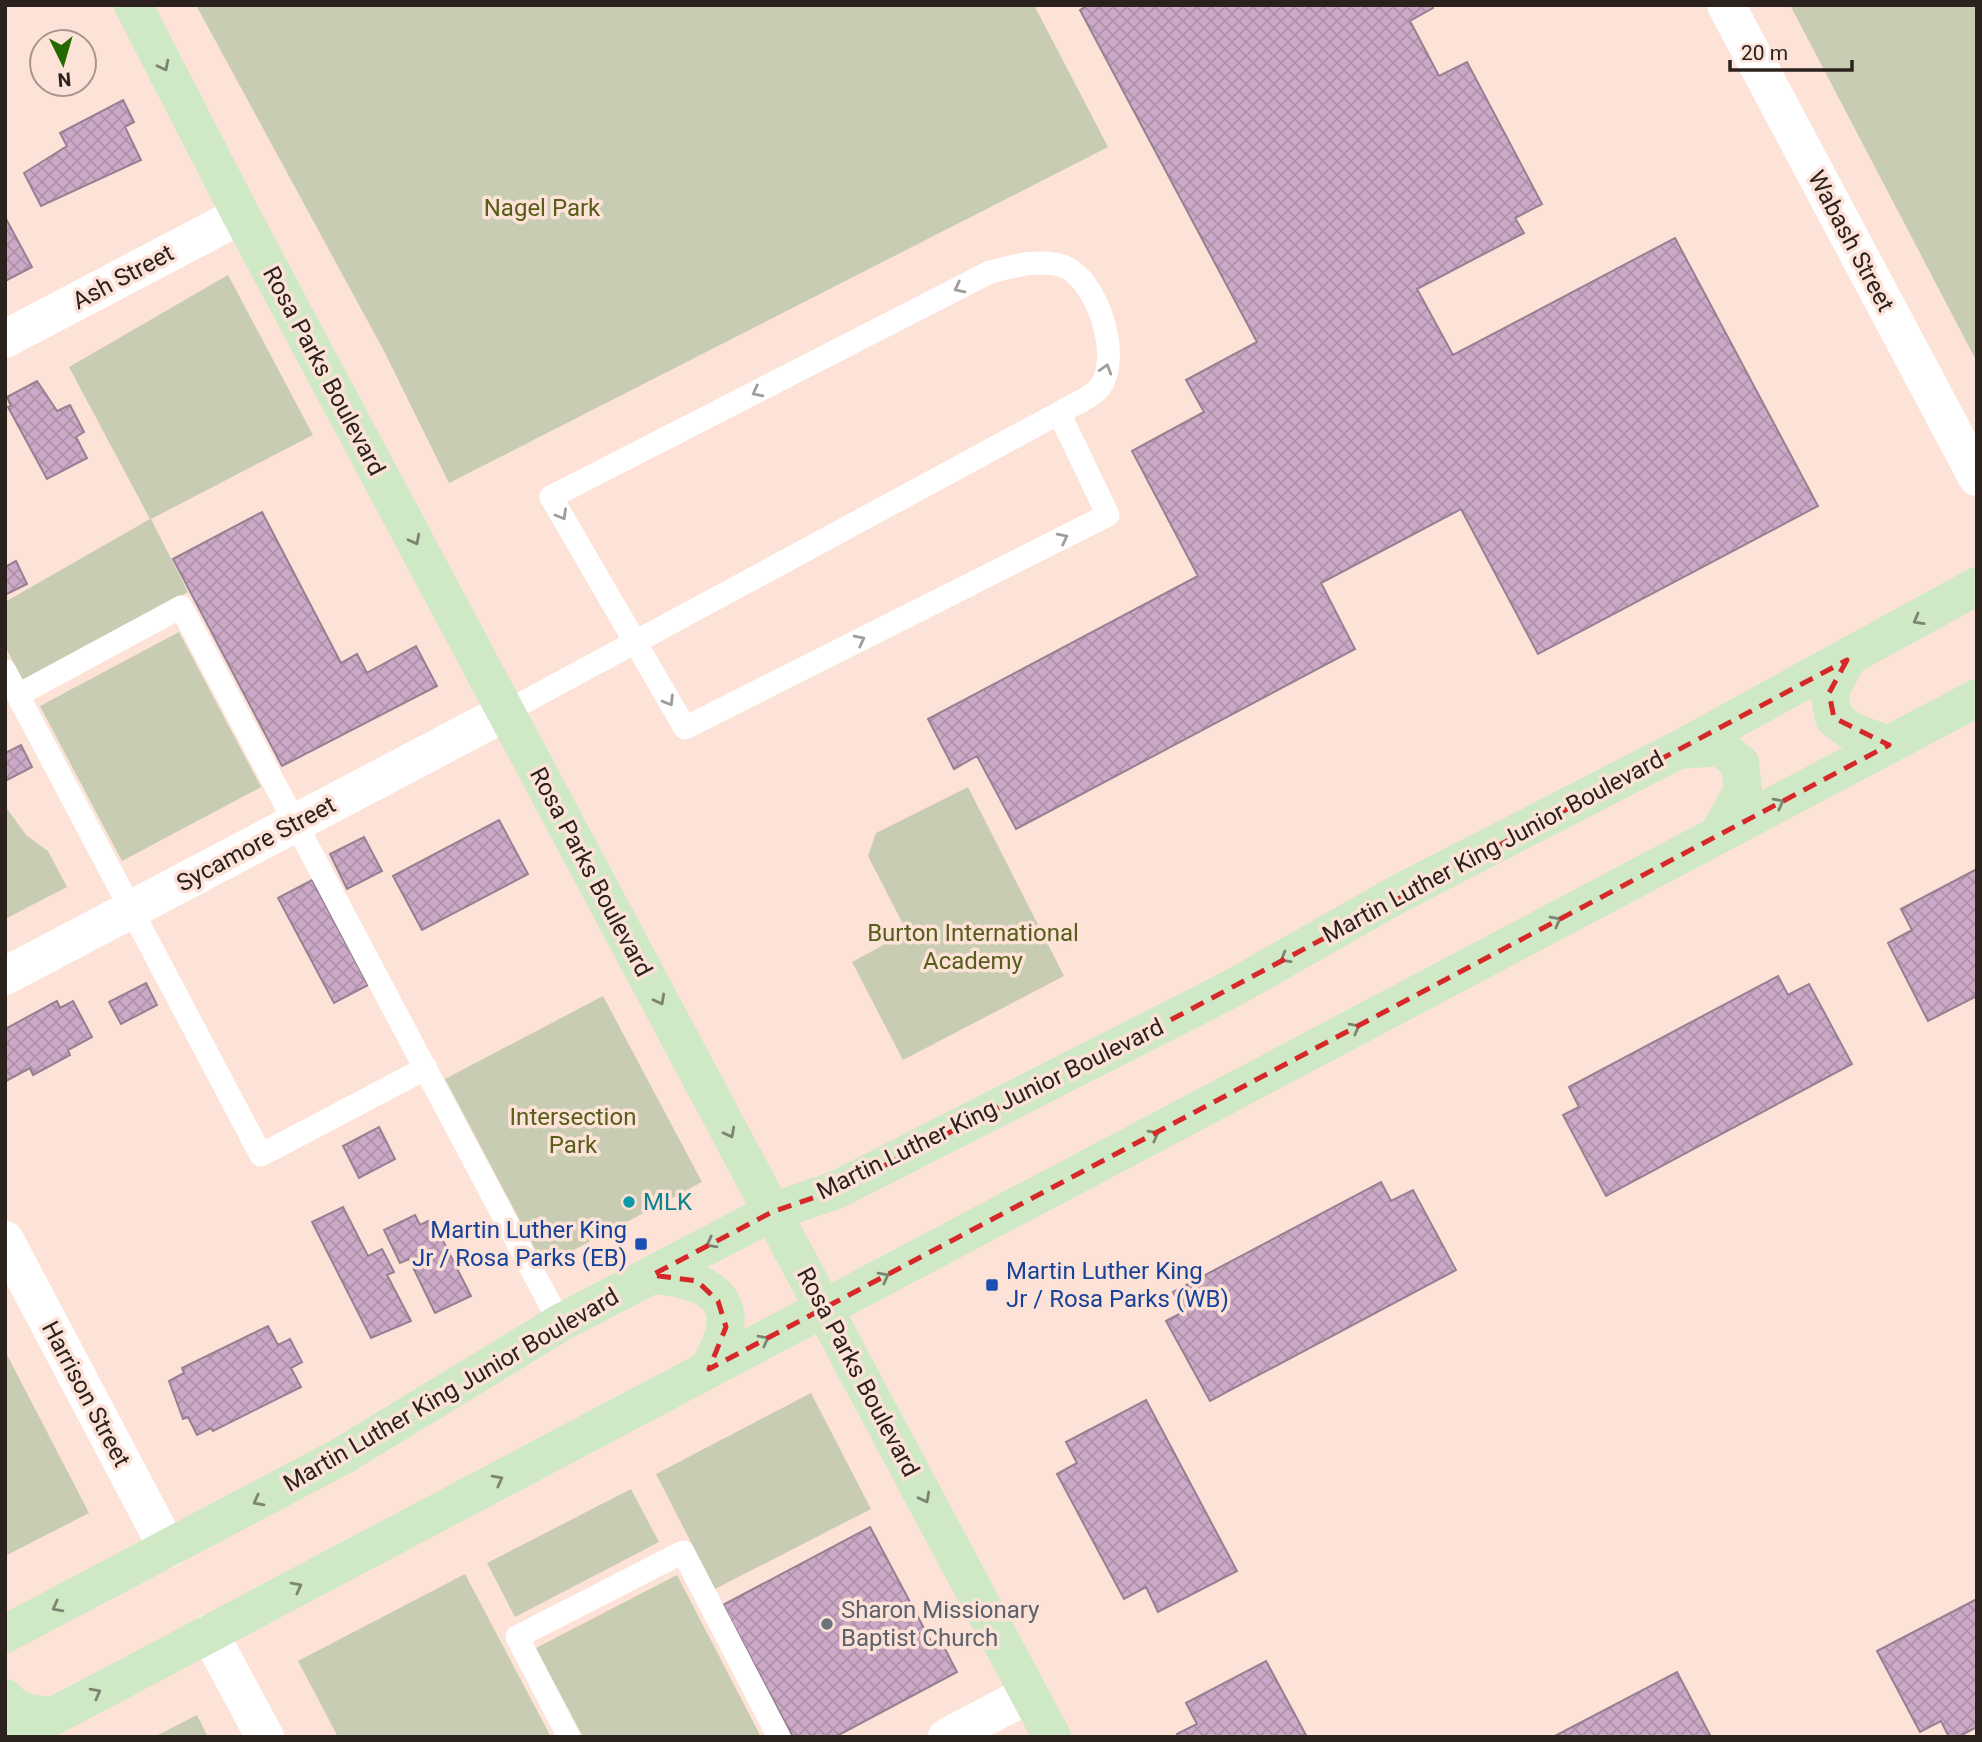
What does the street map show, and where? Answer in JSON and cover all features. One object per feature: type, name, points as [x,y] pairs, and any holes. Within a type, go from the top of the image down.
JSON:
[{"type":"main road","name":"Rosa Parks Boulevard","points":[[133,5],[241,215],[1052,1737]]},
{"type":"main road","name":"Martin Luther King Junior Boulevard","points":[[11,1634],[342,1456],[561,1323],[772,1212],[836,1190],[1233,988],[1396,895],[1678,750],[1847,660],[1977,586]]},
{"type":"main road","points":[[1847,660],[1829,693],[1834,718],[1851,731],[1889,745]]},
{"type":"main road","points":[[14,1737],[1977,698]]},
{"type":"main road","points":[[1678,750],[1720,747],[1740,763],[1742,790],[1718,835]]},
{"type":"main road","points":[[652,1275],[696,1281],[718,1301],[726,1327],[709,1369]]},
{"type":"main road","points":[[5,1698],[12,1707],[33,1715],[54,1715]]},
{"type":"street","name":"Wabash Street","points":[[1726,5],[1977,477]]},
{"type":"street","name":"Ash Street","points":[[5,339],[241,215]]},
{"type":"street","name":"Sycamore Street","points":[[5,976],[506,712]]},
{"type":"street","name":"Harrison Street","points":[[5,1240],[168,1549]]},
{"type":"street","points":[[209,1633],[265,1737]]},
{"type":"street","points":[[947,1737],[1029,1694]]},
{"type":"lane","points":[[506,712],[634,642],[1059,413],[1100,388],[1110,360],[1104,324],[1088,287],[1065,267],[1025,263],[990,272],[551,497],[634,642],[685,728],[1108,515],[1059,413]]},
{"type":"lane","points":[[18,695],[181,607],[561,1323]]},
{"type":"lane","points":[[5,671],[261,1155],[426,1069]]},
{"type":"lane","points":[[569,1737],[517,1637],[683,1552],[779,1737]]},
{"type":"highlighted area","points":[[1847,660],[1829,693],[1834,718],[1889,745],[709,1369],[726,1327],[718,1301],[697,1281],[652,1275],[772,1212],[836,1190],[1148,1032]]},
{"type":"green space","name":"Nagel Park","points":[[196,5],[1034,5],[1108,147],[449,483],[385,353]]},
{"type":"green space","points":[[1790,5],[1977,5],[1977,362]]},
{"type":"green space","points":[[228,275],[313,435],[151,519],[188,592],[23,681],[5,646],[5,602],[150,519],[69,367]]},
{"type":"green space","points":[[179,632],[261,787],[122,861],[40,706]]},
{"type":"green space","name":"Burton International Academy","points":[[968,787],[1064,976],[903,1060],[852,962],[907,932],[868,856],[876,833]]},
{"type":"green space","points":[[5,806],[26,835],[48,851],[67,887],[5,919]]},
{"type":"green space","name":"Intersection Park","points":[[603,996],[702,1182],[544,1266],[445,1079]]},
{"type":"green space","points":[[5,1351],[89,1513],[5,1556]]},
{"type":"green space","points":[[811,1393],[871,1509],[715,1589],[656,1474]]},
{"type":"green space","points":[[631,1489],[659,1542],[515,1617],[487,1563]]},
{"type":"green space","points":[[465,1574],[551,1737],[338,1737],[298,1661]]},
{"type":"green space","points":[[677,1575],[761,1737],[583,1737],[536,1648]]},
{"type":"green space","points":[[197,1715],[208,1737],[154,1737]]},
{"type":"building","points":[[1088,5],[1431,5],[1433,8],[1410,21],[1439,76],[1467,62],[1542,204],[1515,218],[1524,233],[1417,289],[1453,355],[1675,238],[1818,506],[1538,654],[1461,509],[1321,583],[1355,649],[1016,829],[977,756],[954,769],[928,719],[1198,576],[1132,451],[1204,412],[1186,380],[1257,342],[1080,10]]},
{"type":"building","points":[[123,100],[134,122],[125,127],[141,160],[41,206],[24,173],[67,146],[60,133]]},
{"type":"building","points":[[5,217],[32,267],[5,281]]},
{"type":"building","points":[[37,381],[57,411],[70,405],[84,432],[76,437],[87,458],[47,479],[8,407],[11,406],[7,397]]},
{"type":"building","points":[[262,512],[341,663],[357,654],[367,673],[416,646],[437,686],[282,766],[173,559]]},
{"type":"building","points":[[16,561],[27,584],[5,595],[5,567]]},
{"type":"building","points":[[21,745],[32,767],[5,781],[5,753]]},
{"type":"building","points":[[499,820],[528,874],[422,930],[393,876]]},
{"type":"building","points":[[364,837],[382,871],[347,889],[330,854]]},
{"type":"building","points":[[1977,869],[1977,996],[1928,1021],[1888,943],[1912,930],[1901,909]]},
{"type":"building","points":[[312,880],[368,985],[334,1003],[278,898]]},
{"type":"building","points":[[1778,976],[1788,995],[1809,984],[1852,1064],[1606,1196],[1563,1115],[1579,1107],[1569,1087]]},
{"type":"building","points":[[146,983],[157,1005],[121,1024],[109,1002]]},
{"type":"building","points":[[57,1001],[60,1008],[73,1001],[92,1037],[68,1050],[70,1055],[33,1075],[30,1068],[6,1081],[5,1029]]},
{"type":"building","points":[[379,1127],[395,1159],[359,1178],[343,1146]]},
{"type":"building","points":[[1381,1182],[1391,1201],[1413,1190],[1456,1270],[1210,1401],[1166,1321],[1183,1312],[1173,1292]]},
{"type":"building","points":[[343,1207],[368,1256],[382,1249],[394,1272],[387,1275],[411,1321],[371,1338],[312,1222]]},
{"type":"building","points":[[415,1215],[420,1225],[432,1219],[471,1296],[435,1313],[409,1259],[400,1263],[384,1230]]},
{"type":"building","points":[[268,1326],[278,1345],[290,1339],[302,1362],[291,1368],[301,1387],[213,1431],[211,1428],[197,1435],[188,1417],[183,1419],[169,1381],[184,1373],[182,1368]]},
{"type":"building","points":[[1146,1400],[1237,1571],[1158,1612],[1146,1587],[1124,1599],[1057,1474],[1077,1463],[1066,1442]]},
{"type":"building","name":"Sharon Missionary Baptist Church","points":[[870,1527],[934,1647],[942,1643],[957,1672],[835,1737],[793,1737],[723,1605]]},
{"type":"building","points":[[1977,1599],[1977,1727],[1958,1737],[1949,1737],[1941,1721],[1920,1732],[1877,1651]]},
{"type":"building","points":[[1266,1661],[1307,1737],[1179,1737],[1177,1734],[1197,1724],[1186,1703]]},
{"type":"building","points":[[1677,1672],[1711,1737],[1553,1737]]},
{"type":"place","name":"MLK","points":[[629,1202]]},
{"type":"place","name":"Martin Luther King Jr / Rosa Parks (EB)","points":[[641,1244]]},
{"type":"place","name":"Martin Luther King Jr / Rosa Parks (WB)","points":[[992,1285]]},
{"type":"place","name":"Sharon Missionary Baptist Church","points":[[827,1624]]}]
